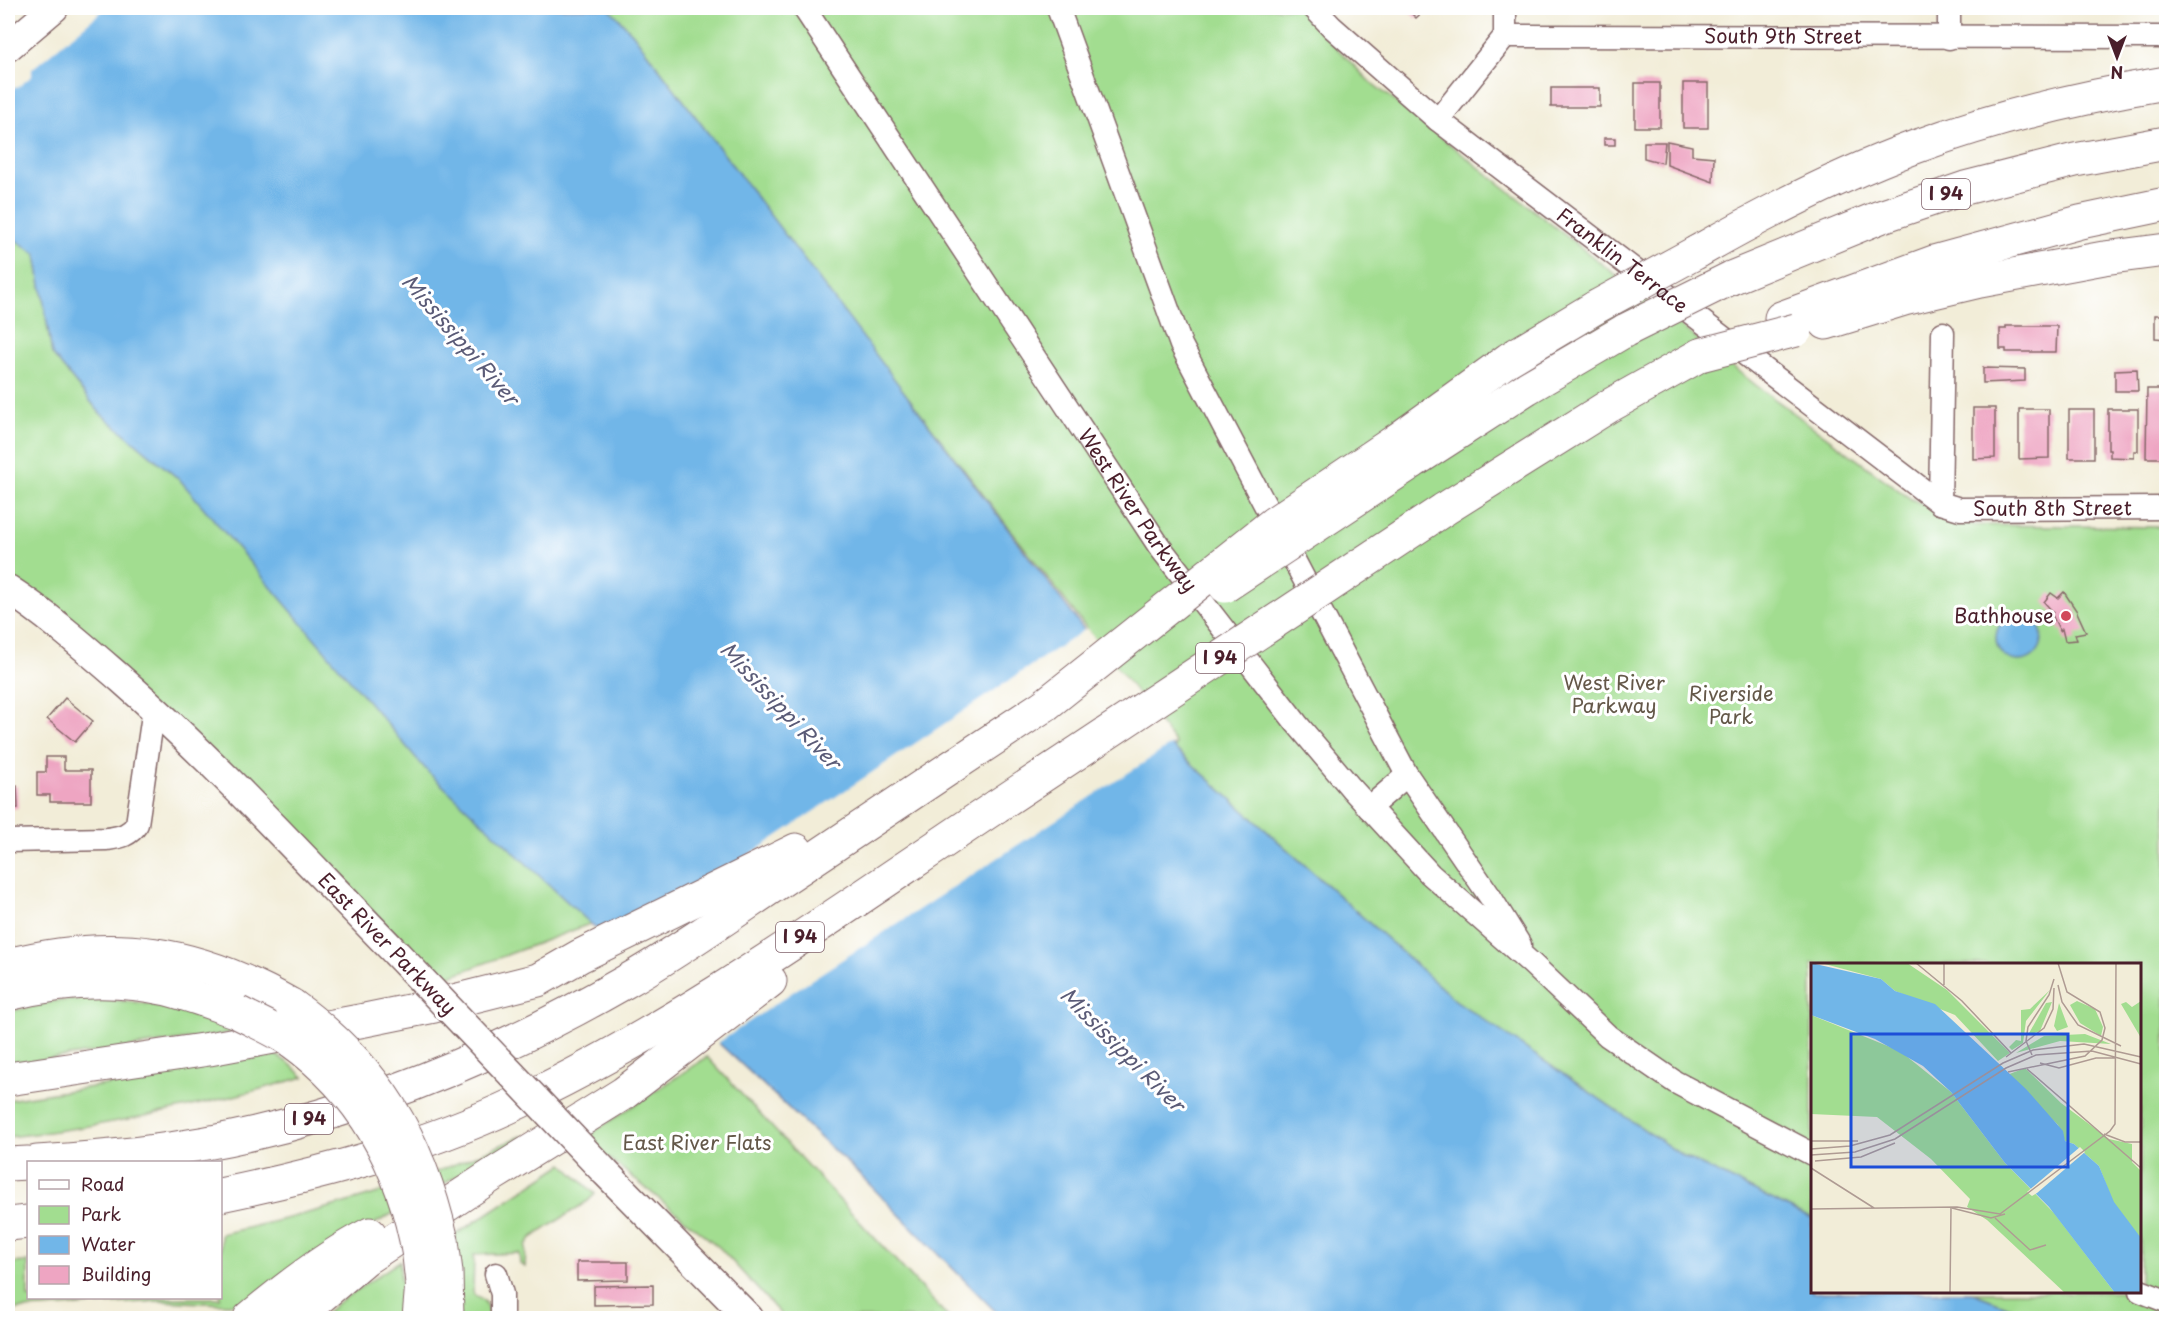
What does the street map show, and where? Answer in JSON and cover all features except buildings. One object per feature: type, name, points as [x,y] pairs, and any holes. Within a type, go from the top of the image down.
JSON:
[{"type":"highway","points":[[1404,451],[1509,359],[1596,307],[1798,198],[1915,147],[2042,108],[2166,83]]},
{"type":"highway","name":"I 94","points":[[54,1161],[106,1158],[184,1148],[256,1133],[327,1114],[457,1066],[565,1015],[627,981],[672,952],[1045,705],[1404,451],[1527,387],[1626,330],[1731,278],[1880,217],[1955,191],[2009,175],[2166,143]]},
{"type":"highway","points":[[1788,324],[1934,262],[2080,222],[2166,204]]},
{"type":"highway","points":[[1788,324],[1980,281],[2104,258],[2166,250]]},
{"type":"highway","name":"I 94","points":[[222,1195],[292,1179],[406,1147],[520,1102],[649,1034],[706,999],[1443,510],[1554,440],[1687,362],[1788,324]]},
{"type":"highway","points":[[8,1079],[209,1049],[365,1020],[434,1006],[538,980],[580,956],[921,787]]},
{"type":"highway","points":[[295,1318],[365,1259],[491,1176],[624,1093],[997,806]]},
{"type":"highway","points":[[8,965],[67,953],[140,953],[166,956],[246,981],[291,1005],[313,1021],[343,1047],[376,1085],[419,1163],[436,1213],[422,1283],[419,1318]]},
{"type":"highway","points":[[8,994],[53,985],[119,982],[166,989],[237,1012],[288,1039],[313,1058],[358,1105],[392,1161],[407,1202],[430,1249],[446,1272],[447,1318]]},
{"type":"highway","points":[[8,1164],[27,1163]]},
{"type":"highway","points":[[250,1318],[286,1288],[336,1254],[367,1236],[491,1176]]},
{"type":"highway","points":[[8,1224],[27,1222]]},
{"type":"street","points":[[8,47],[54,8]]},
{"type":"street","name":"West River Parkway","points":[[804,8],[1159,546],[1297,724],[1369,808],[1430,874],[1532,964],[1608,1036],[1675,1082],[1811,1153]]},
{"type":"street","name":"West River Parkway","points":[[1058,8],[1181,345],[1407,775],[1491,897],[1532,964]]},
{"type":"street","name":"Franklin Terrace","points":[[1314,8],[1332,27],[1438,120],[1940,503]]},
{"type":"street","points":[[1438,120],[1505,36],[1505,8]]},
{"type":"street","points":[[1949,8],[1949,38]]},
{"type":"street","name":"South 9th Street","points":[[1505,36],[2166,37]]},
{"type":"street","points":[[1940,503],[1943,333]]},
{"type":"street","name":"South 8th Street","points":[[1940,503],[1960,509],[2166,508]]},
{"type":"street","name":"East River Parkway","points":[[8,589],[87,650],[154,708],[207,759],[749,1318]]},
{"type":"street","points":[[8,841],[107,839],[121,837],[132,832],[137,824],[154,708]]},
{"type":"street","points":[[1369,808],[1407,775]]},
{"type":"street","points":[[496,1274],[502,1294],[502,1318]]},
{"type":"street","points":[[2141,1292],[2166,1301]]},
{"type":"green space","name":"West River Parkway","points":[[609,8],[1298,8],[1368,80],[1757,386],[1911,499],[1974,525],[2166,527],[2166,1318],[2038,1318],[1973,1293],[2141,1293],[2141,963],[1811,963],[1811,1219],[1683,1156],[1455,1000],[1173,747],[1176,744],[890,374],[633,34]]},
{"type":"green space","points":[[8,239],[17,241],[36,254],[52,354],[100,413],[180,480],[614,915],[437,981],[8,579]]},
{"type":"green space","points":[[96,999],[169,1008],[221,1024],[238,1032],[27,1062],[8,1062],[8,1012],[55,1001]]},
{"type":"green space","points":[[276,1055],[304,1077],[157,1114],[8,1137],[8,1100],[163,1076],[166,1071]]},
{"type":"green space","name":"East River Flats","points":[[707,1057],[949,1318],[784,1318],[720,1248],[584,1138]]},
{"type":"green space","points":[[522,1136],[523,1138],[345,1241],[248,1302],[228,1304],[160,1301],[8,1310],[8,1263],[27,1262],[27,1299],[222,1299],[222,1234],[341,1204],[434,1173]]},
{"type":"green space","points":[[563,1164],[595,1194],[588,1201],[531,1238],[526,1245],[525,1267],[520,1264],[519,1253],[474,1255],[473,1291],[474,1295],[486,1304],[488,1318],[459,1318],[455,1235]]},
{"type":"green space","points":[[400,1261],[402,1318],[322,1318],[336,1304]]},
{"type":"water","name":"Mississippi River","points":[[8,8],[609,8],[633,34],[1173,747],[1455,1000],[1683,1156],[1811,1219],[1811,1293],[1973,1293],[2038,1318],[1002,1318],[858,1173],[428,772],[180,480],[100,413],[52,354],[36,254],[17,241],[8,239]]},
{"type":"water","points":[[2019,615],[2035,622],[2042,638],[2035,654],[2019,661],[2003,654],[1996,638],[2003,622]]},
{"type":"pier","points":[[8,8],[106,8],[32,69],[32,76],[18,87],[8,90]]},
{"type":"pier","points":[[1087,628],[1174,743],[715,1045],[603,940],[676,904]]},
{"type":"place","name":"Bathhouse","points":[[2066,616]]},
{"type":"park label","name":"Riverside Park","points":[[1731,706]]}]
